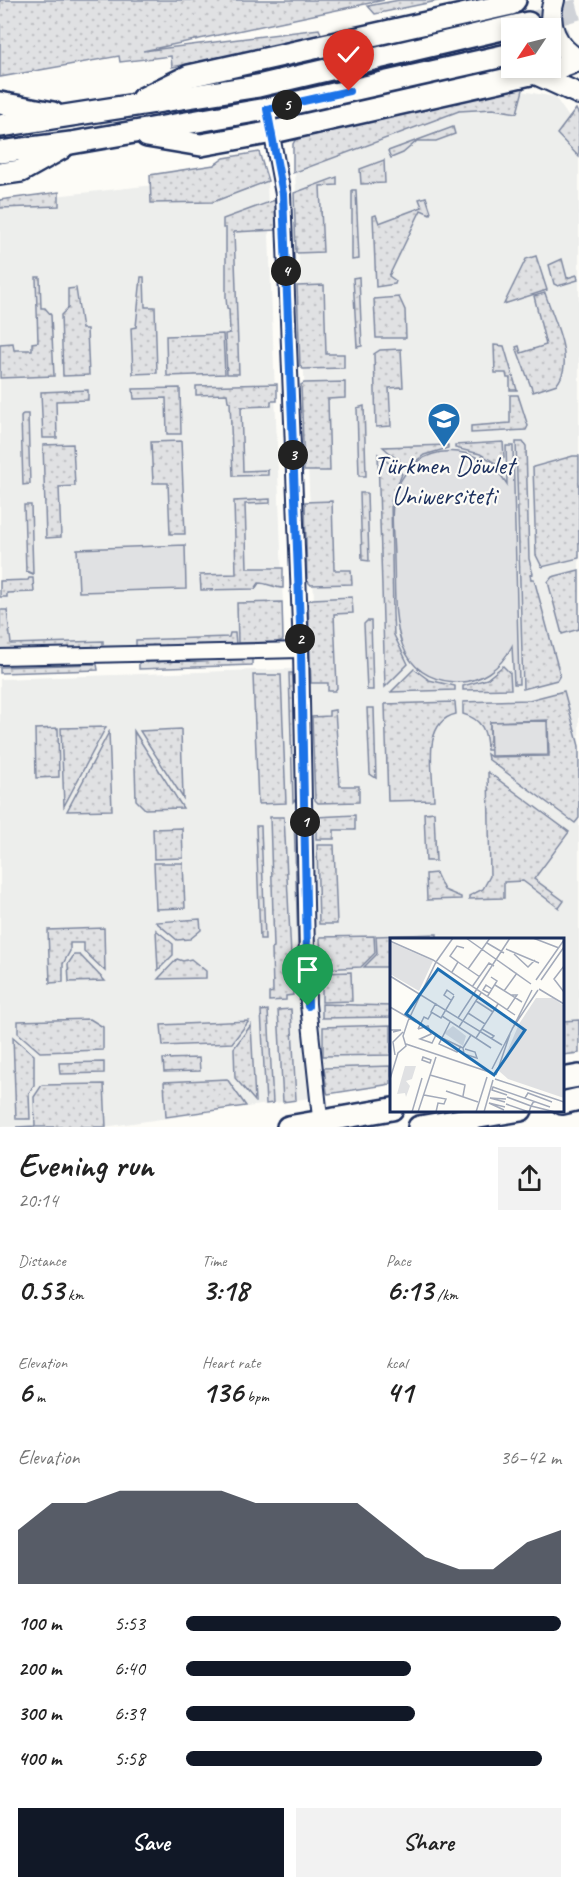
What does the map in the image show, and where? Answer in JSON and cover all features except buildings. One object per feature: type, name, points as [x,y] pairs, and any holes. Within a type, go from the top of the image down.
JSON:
[{"type":"main road","points":[[554,0],[551,15],[555,36],[562,47],[579,60]]},
{"type":"main road","points":[[123,109],[189,76],[516,1]]},
{"type":"main road","points":[[0,126],[123,109],[258,86],[501,29]]},
{"type":"main road","points":[[0,152],[71,143],[267,109],[501,56]]},
{"type":"main road","points":[[561,65],[579,60]]},
{"type":"main road","points":[[129,133],[201,145],[273,132],[511,78]]},
{"type":"main road","points":[[544,78],[579,94]]},
{"type":"main road","points":[[0,103],[68,117]]},
{"type":"main road","points":[[0,174],[21,171],[71,143]]},
{"type":"main road","points":[[564,1079],[579,1076]]},
{"type":"main road","points":[[564,1103],[579,1099]]},
{"type":"main road","points":[[288,1127],[321,1124],[390,1109]]},
{"type":"main road","points":[[419,1127],[508,1112]]},
{"type":"street","points":[[267,109],[283,194],[301,650],[308,1004],[321,1124]]},
{"type":"street","points":[[0,657],[301,650]]},
{"type":"shaded area","points":[[0,0],[384,0],[143,51],[319,29],[323,38],[172,67],[171,56],[120,62],[119,56],[0,77]]},
{"type":"shaded area","points":[[399,0],[442,0],[375,14],[368,6]]},
{"type":"shaded area","points":[[513,86],[524,86],[517,113],[493,109],[459,111],[293,173],[293,144],[297,137]]},
{"type":"shaded area","name":"Türkmen Döwlet Uniwersiteti","points":[[516,90],[555,97],[579,132],[579,1045],[564,1048],[564,938],[390,938],[390,1081],[303,1099],[104,1127],[0,1127],[0,679],[317,668],[294,148]]},
{"type":"shaded area","points":[[576,109],[579,115],[579,157],[557,134]]},
{"type":"shaded area","points":[[453,127],[455,134],[436,141],[417,141],[403,153],[391,158],[388,151]]},
{"type":"shaded area","points":[[259,152],[268,181],[213,202],[151,203],[150,175],[214,165],[224,158]]},
{"type":"shaded area","points":[[384,160],[385,183],[361,184],[360,169]]},
{"type":"shaded area","points":[[337,177],[337,185],[320,186],[323,252],[296,253],[294,193]]},
{"type":"shaded area","points":[[267,181],[284,631],[275,643],[0,653],[0,202],[154,185]]},
{"type":"shaded area","points":[[352,190],[356,190],[359,259],[352,260]]},
{"type":"shaded area","points":[[59,192],[59,206],[0,208],[0,200]]},
{"type":"shaded area","points":[[426,197],[431,212],[430,214],[421,210],[389,276],[396,281],[395,284],[376,287],[373,216],[376,215],[379,223],[422,207],[419,199]]},
{"type":"shaded area","points":[[275,200],[276,230],[234,232],[239,374],[227,374],[225,334],[230,333],[226,298],[226,228],[223,228],[223,219]]},
{"type":"shaded area","points":[[536,256],[547,290],[504,304],[526,259]]},
{"type":"shaded area","points":[[562,259],[567,278],[577,275],[578,280],[558,286],[554,284],[549,265]]},
{"type":"shaded area","points":[[36,277],[40,277],[41,308],[45,308],[51,315],[54,376],[0,378],[0,344],[13,343],[14,350],[32,350],[32,343],[38,342]]},
{"type":"shaded area","points":[[141,277],[144,277],[145,307],[155,307],[157,373],[133,374],[131,328],[136,327]]},
{"type":"shaded area","points":[[359,277],[362,346],[357,347],[353,278]]},
{"type":"shaded area","points":[[324,285],[326,354],[344,354],[344,368],[303,369],[300,366],[297,286]]},
{"type":"shaded area","points":[[76,288],[82,329],[87,329],[89,375],[63,376],[61,315],[68,308],[68,289]]},
{"type":"shaded area","points":[[545,293],[561,339],[564,363],[557,384],[533,392],[516,347],[519,346],[521,353],[546,345],[534,296]]},
{"type":"shaded area","points":[[399,297],[405,310],[406,338],[376,338],[374,299]]},
{"type":"shaded area","points":[[223,334],[225,374],[167,376],[166,336]]},
{"type":"shaded area","points":[[494,345],[504,346],[517,390],[510,390],[510,378],[507,378],[506,373],[495,373]]},
{"type":"shaded area","points":[[401,349],[403,387],[389,388],[391,426],[376,427],[374,354],[380,350]]},
{"type":"shaded area","points":[[345,382],[345,398],[328,399],[330,471],[304,471],[301,385]]},
{"type":"shaded area","points":[[277,384],[277,401],[271,401],[271,406],[241,407],[243,471],[268,470],[268,475],[233,476],[230,402],[227,394],[196,395],[196,386]]},
{"type":"shaded area","points":[[180,388],[181,434],[167,434],[166,398],[134,399],[133,389]]},
{"type":"shaded area","points":[[88,390],[88,400],[56,401],[57,438],[43,438],[41,392]]},
{"type":"shaded area","points":[[510,395],[518,395],[528,426],[526,430],[471,433],[471,426],[510,423]]},
{"type":"shaded area","points":[[364,406],[366,476],[359,476],[357,408]]},
{"type":"shaded area","points":[[23,414],[28,414],[30,484],[23,485],[21,417]]},
{"type":"shaded area","points":[[181,441],[185,534],[170,534],[168,483],[153,483],[151,442]]},
{"type":"shaded area","points":[[503,442],[504,457],[497,464],[480,454],[455,448],[455,445]]},
{"type":"shaded area","points":[[516,442],[523,442],[526,446],[529,559],[533,574],[530,575],[531,579],[534,579],[560,675],[557,680],[523,689]]},
{"type":"shaded area","points":[[73,444],[75,486],[59,487],[61,537],[46,538],[43,445]]},
{"type":"shaded area","points":[[448,445],[448,448],[424,455],[407,468],[383,447]]},
{"type":"shaded area","points":[[506,446],[513,446],[519,684],[514,684],[512,646],[495,668],[480,677],[454,682],[432,677],[417,667],[406,653],[396,617],[392,524],[396,491],[405,474],[418,462],[433,454],[449,451],[465,453],[481,460],[496,470],[507,484]]},
{"type":"shaded area","points":[[378,454],[402,474],[391,501],[393,613],[394,635],[408,664],[385,687]]},
{"type":"shaded area","points":[[579,456],[579,558],[542,567],[536,555],[533,467]]},
{"type":"shaded area","points":[[360,493],[367,493],[369,561],[362,560]]},
{"type":"shaded area","points":[[270,499],[270,503],[245,504],[247,568],[283,568],[283,588],[259,583],[255,589],[201,590],[200,575],[236,574],[234,501]]},
{"type":"shaded area","points":[[332,501],[334,570],[351,570],[352,584],[311,585],[307,581],[305,502]]},
{"type":"shaded area","points":[[24,505],[31,505],[33,574],[26,571]]},
{"type":"shaded area","points":[[185,545],[186,589],[79,592],[77,549]]},
{"type":"shaded area","points":[[579,570],[579,629],[562,634],[548,582],[552,577]]},
{"type":"shaded area","points":[[33,578],[34,592],[7,593],[7,597],[0,597],[0,581],[28,580]]},
{"type":"shaded area","points":[[352,597],[353,613],[334,614],[337,688],[335,691],[328,691],[328,683],[311,683],[308,601]]},
{"type":"shaded area","points":[[282,602],[283,640],[238,643],[237,603]]},
{"type":"shaded area","points":[[0,610],[7,610],[11,644],[103,641],[103,647],[0,651]]},
{"type":"shaded area","points":[[371,621],[373,690],[367,690],[364,624]]},
{"type":"shaded area","points":[[230,633],[235,633],[236,644],[136,647],[136,640],[229,637]]},
{"type":"shaded area","points":[[252,659],[252,665],[139,669],[139,662]]},
{"type":"shaded area","points":[[97,664],[98,670],[0,673],[0,667]]},
{"type":"shaded area","points":[[503,666],[510,673],[511,689],[463,690],[463,686],[487,679]]},
{"type":"shaded area","points":[[414,669],[429,680],[455,686],[455,690],[391,692]]},
{"type":"shaded area","points":[[289,673],[293,673],[298,797],[293,802]]},
{"type":"shaded area","points":[[253,675],[281,675],[286,803],[258,804]]},
{"type":"shaded area","points":[[564,691],[579,746],[579,818],[575,823],[488,759],[487,754],[491,757],[549,756],[548,720],[490,722],[490,750],[487,750],[482,727],[475,719],[463,714],[463,702],[529,700]]},
{"type":"shaded area","points":[[455,702],[456,714],[445,719],[433,738],[431,763],[434,800],[388,801],[385,704]]},
{"type":"shaded area","points":[[367,708],[374,708],[376,778],[370,774]]},
{"type":"shaded area","points":[[335,710],[340,786],[359,786],[359,802],[318,803],[315,800],[312,717],[329,716],[329,711]]},
{"type":"shaded area","points":[[547,721],[548,755],[491,756],[490,722]]},
{"type":"shaded area","points":[[106,727],[64,806],[61,728]]},
{"type":"shaded area","points":[[58,728],[59,777],[36,778],[35,729]]},
{"type":"shaded area","points":[[181,730],[183,798],[140,731]]},
{"type":"shaded area","points":[[134,731],[183,808],[145,809],[136,800]]},
{"type":"shaded area","points":[[109,732],[112,810],[67,811]]},
{"type":"shaded area","points":[[488,772],[569,832],[534,879],[564,901],[559,908],[523,881],[504,882],[504,898],[469,899],[469,896],[483,889],[490,876]]},
{"type":"shaded area","points":[[434,812],[436,861],[426,861],[424,813]]},
{"type":"shaded area","points":[[355,815],[355,830],[334,830],[334,839],[316,839],[316,817]]},
{"type":"shaded area","points":[[270,817],[284,817],[293,995],[286,996],[286,1000],[269,1001],[269,993],[273,992],[272,948],[274,947]]},
{"type":"shaded area","points":[[294,818],[298,822],[304,975],[299,975]]},
{"type":"shaded area","points":[[256,826],[261,826],[265,939],[260,939]]},
{"type":"shaded area","points":[[182,828],[183,858],[154,859],[153,829]]},
{"type":"shaded area","points":[[317,845],[334,845],[337,924],[319,924]]},
{"type":"shaded area","points":[[154,863],[183,863],[185,908],[156,909]]},
{"type":"shaded area","points":[[436,873],[444,890],[461,899],[427,900],[426,874]]},
{"type":"shaded area","points":[[200,919],[201,930],[190,939],[177,940],[156,922]]},
{"type":"shaded area","points":[[104,928],[105,971],[84,951],[84,943],[70,943],[70,951],[63,964],[63,982],[50,983],[48,930]]},
{"type":"shaded area","points":[[156,930],[173,944],[173,955],[158,970]]},
{"type":"shaded area","points":[[437,934],[437,938],[390,938],[390,967],[364,967],[377,954],[376,936]]},
{"type":"shaded area","points":[[374,936],[375,953],[361,967],[321,969],[320,937]]},
{"type":"shaded area","points":[[74,955],[80,955],[105,981],[69,982],[68,964]]},
{"type":"shaded area","points":[[177,959],[183,961],[191,959],[206,971],[206,978],[158,979]]},
{"type":"shaded area","points":[[351,972],[352,1001],[322,1002],[322,973]]},
{"type":"shaded area","points":[[322,1004],[390,1006],[390,1017],[322,1018]]},
{"type":"shaded area","points":[[291,1009],[296,1100],[283,1102],[278,1010]]},
{"type":"shaded area","points":[[268,1010],[273,1103],[266,1104],[261,1011]]},
{"type":"shaded area","points":[[90,1019],[103,1027],[103,1050],[40,1052],[18,1033],[18,1021]]},
{"type":"shaded area","points":[[579,1020],[579,1053],[564,1055],[564,1021]]},
{"type":"shaded area","points":[[249,1021],[232,1043],[163,1046],[161,1025]]},
{"type":"shaded area","points":[[251,1025],[255,1101],[235,1078],[234,1048]]},
{"type":"shaded area","points":[[390,1025],[390,1055],[323,1056],[323,1027]]},
{"type":"shaded area","points":[[13,1037],[34,1055],[34,1085],[29,1093],[30,1119],[16,1119]]},
{"type":"shaded area","points":[[199,1058],[200,1071],[164,1072],[163,1059]]},
{"type":"shaded area","points":[[104,1062],[104,1073],[60,1074],[59,1063]]},
{"type":"shaded area","points":[[390,1066],[390,1084],[328,1094],[324,1068]]},
{"type":"shaded area","points":[[227,1079],[246,1106],[166,1117],[164,1082]]},
{"type":"shaded area","points":[[104,1084],[106,1127],[16,1127],[35,1126],[34,1097],[42,1085]]},
{"type":"tunnel","points":[[546,18],[579,9]]},
{"type":"tunnel","points":[[561,41],[579,36]]},
{"type":"place","name":"Türkmen Döwlet Uniwersiteti","points":[[444,448]]},
{"type":"route","points":[[308,1006],[301,650],[283,194],[267,109],[349,91]]}]
